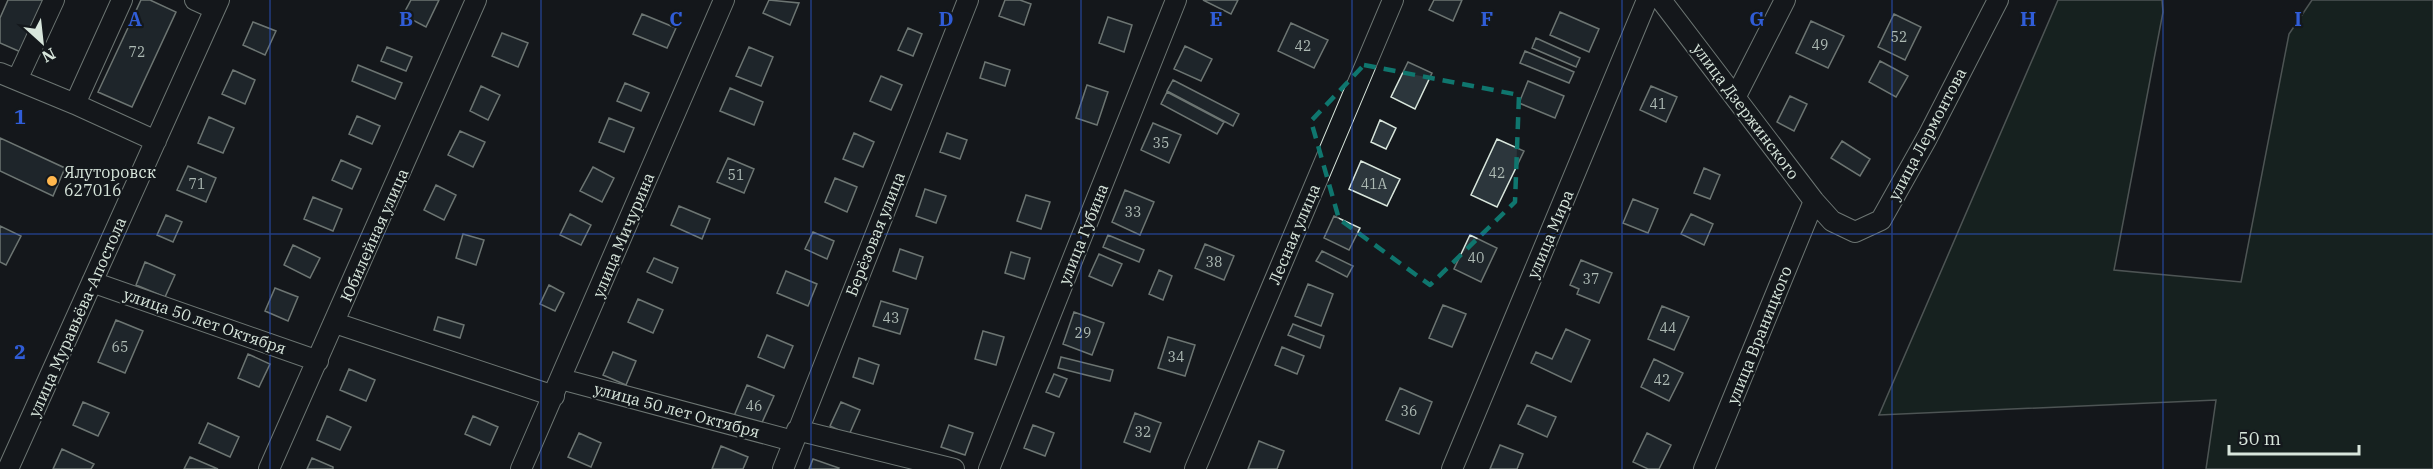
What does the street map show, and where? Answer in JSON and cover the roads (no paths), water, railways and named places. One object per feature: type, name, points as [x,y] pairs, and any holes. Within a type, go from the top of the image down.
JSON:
[{"type":"street","points":[[54,0],[8,77],[75,104],[156,141]]},
{"type":"street","points":[[75,104],[123,0]]},
{"type":"street","points":[[195,0],[217,5]]},
{"type":"street","name":"Юбилейная улица","points":[[269,469],[476,0]]},
{"type":"street","name":"улица Мичурина","points":[[521,469],[724,0]]},
{"type":"street","name":"Берёзовая улица","points":[[783,469],[968,0]]},
{"type":"street","name":"улица Губина","points":[[989,469],[1176,0]]},
{"type":"street","name":"Лесная улица","points":[[1195,469],[1393,0]]},
{"type":"street","name":"улица Мира","points":[[1452,469],[1647,0]]},
{"type":"street","name":"улица Дзержинского","points":[[1661,0],[1814,201],[1832,221]]},
{"type":"street","points":[[1736,96],[1785,0]]},
{"type":"street","name":"улица Лермонтова","points":[[1832,221],[1854,232],[1881,220],[1927,138],[1998,0]]},
{"type":"street","name":"улица Муравьёва-Апостола","points":[[8,469],[217,5]]},
{"type":"street","name":"улица Враницкого","points":[[1704,469],[1814,201]]},
{"type":"street","name":"улица 50 лет Октября","points":[[92,282],[318,361]]},
{"type":"street","name":"улица 50 лет Октября","points":[[335,323],[557,388],[954,469]]},
{"type":"place","name":"Ялуторовск 627016","points":[[52,181]]}]
